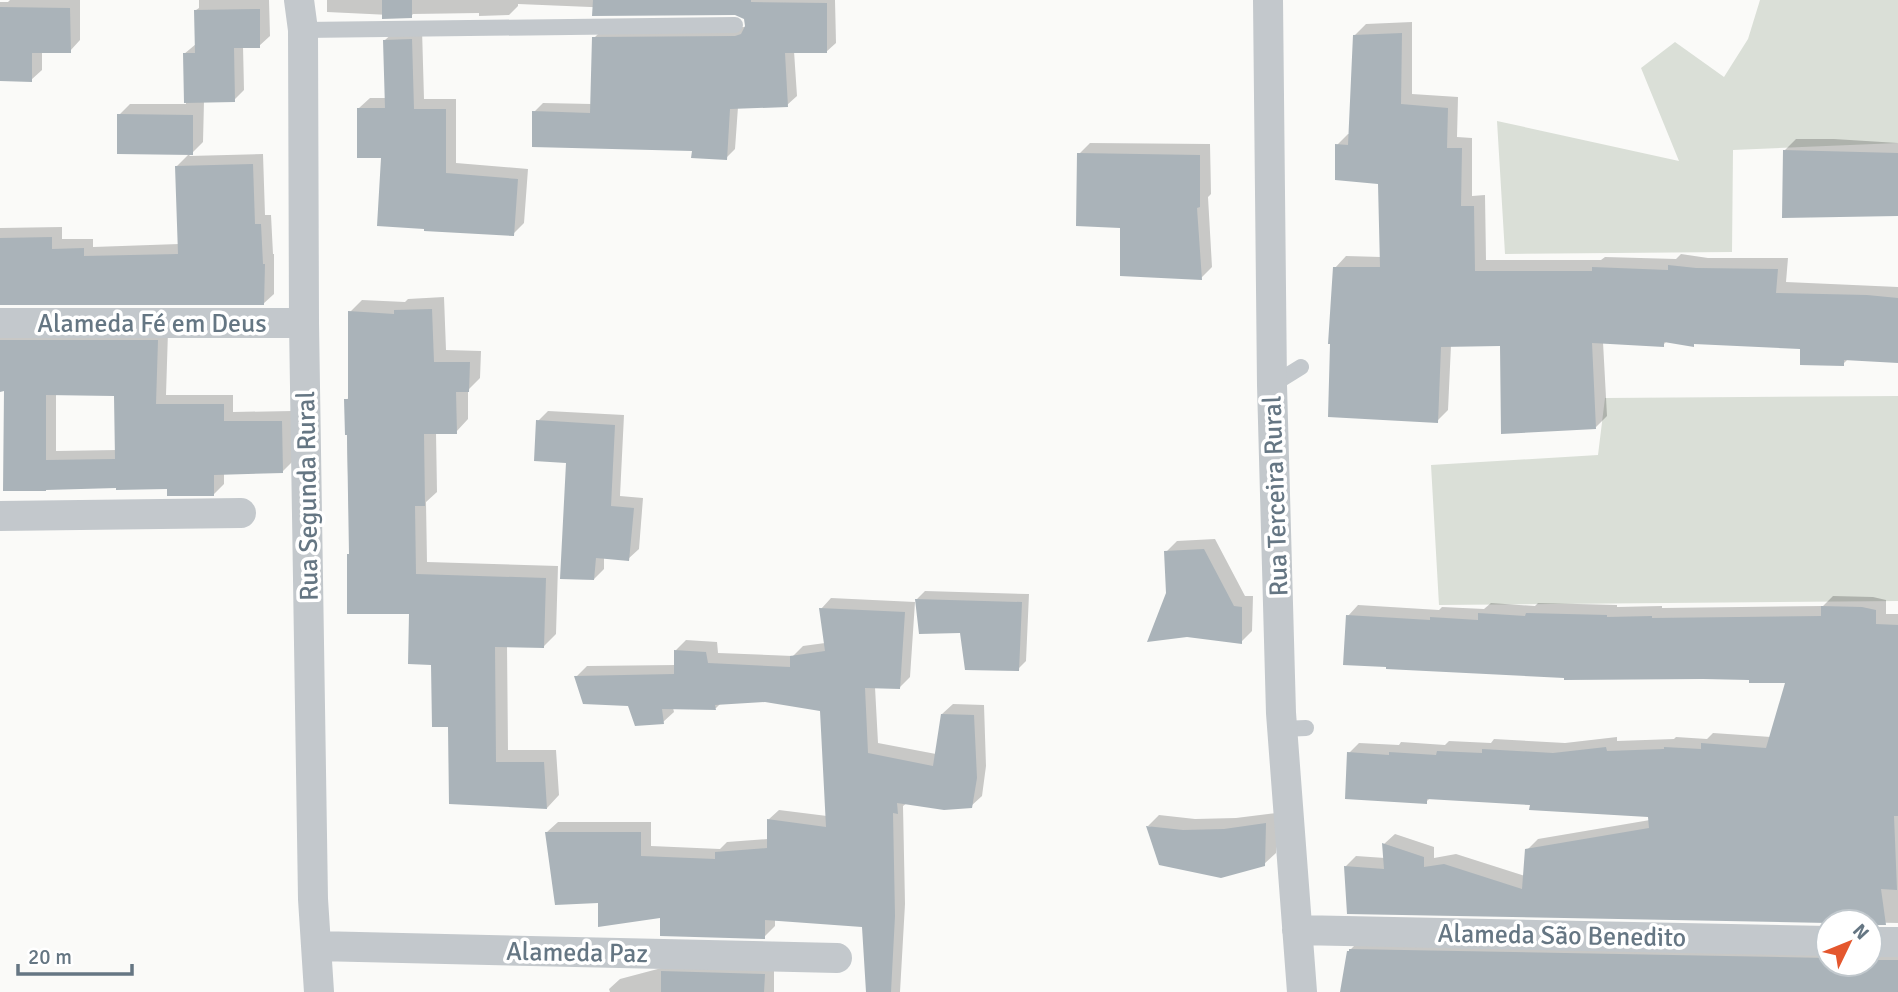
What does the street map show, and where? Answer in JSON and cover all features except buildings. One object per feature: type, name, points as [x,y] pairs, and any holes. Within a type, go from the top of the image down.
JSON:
[{"type":"street","name":"Rua Segunda Rural","points":[[299,0],[303,30],[304,323],[297,741],[313,899],[319,992]]},
{"type":"street","name":"Rua Terceira Rural","points":[[1268,0],[1272,385],[1294,728],[1297,930],[1302,992]]},
{"type":"street","name":"Alameda Fé em Deus","points":[[0,323],[304,323]]},
{"type":"street","points":[[0,516],[241,513]]},
{"type":"street","name":"Alameda São Benedito","points":[[1297,930],[1814,941]]},
{"type":"street","name":"Alameda Paz","points":[[316,946],[837,958]]},
{"type":"lane","points":[[303,30],[735,25]]},
{"type":"lane","points":[[1272,385],[1301,367]]},
{"type":"shaded area","points":[[1760,0],[1898,0],[1898,143],[1733,150],[1732,252],[1505,254],[1497,121],[1679,161],[1641,68],[1675,42],[1724,77],[1748,39]]},
{"type":"shaded area","points":[[1898,396],[1898,601],[1439,605],[1431,465],[1598,455],[1605,398]]}]
